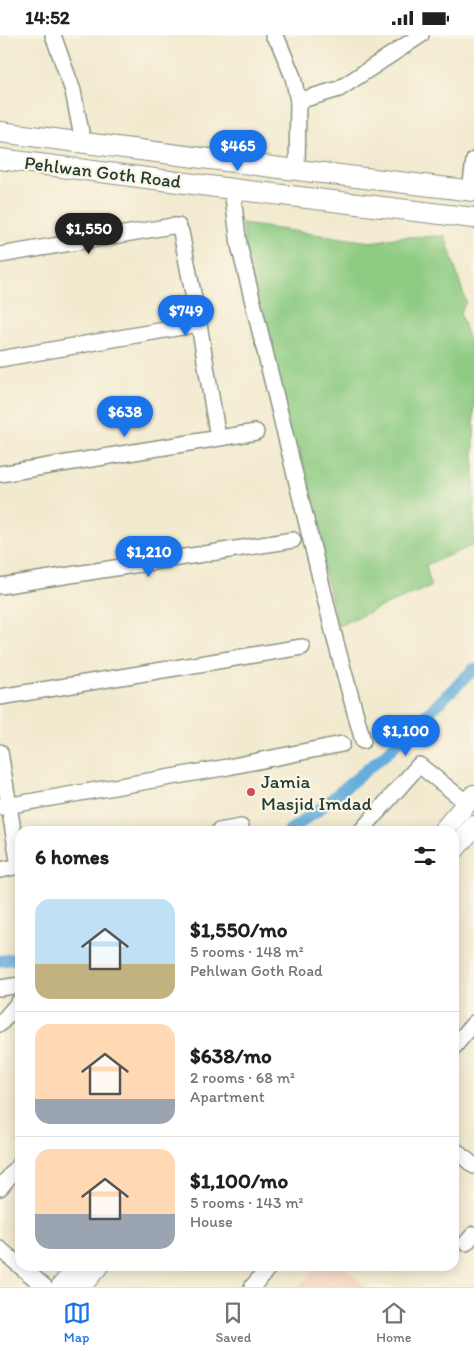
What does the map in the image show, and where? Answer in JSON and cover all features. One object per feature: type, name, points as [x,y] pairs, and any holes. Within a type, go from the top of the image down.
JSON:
[{"type":"main road","name":"Pehlwan Goth Road","points":[[0,132],[472,191]]},
{"type":"main road","name":"Pehlwan Goth Road","points":[[0,159],[474,218]]},
{"type":"main road","points":[[447,826],[470,799]]},
{"type":"main road","points":[[459,844],[474,826]]},
{"type":"main road","points":[[61,1287],[75,1271]]},
{"type":"main road","points":[[80,1287],[94,1271]]},
{"type":"street","points":[[54,35],[74,91],[83,142]]},
{"type":"street","points":[[273,35],[279,43],[293,77],[298,101],[297,170]]},
{"type":"street","points":[[298,101],[339,89],[421,35]]},
{"type":"street","points":[[472,191],[474,160]]},
{"type":"street","points":[[232,189],[239,245],[336,643],[363,741]]},
{"type":"street","points":[[0,255],[178,226],[181,232],[199,324],[218,438]]},
{"type":"street","points":[[0,359],[199,324]]},
{"type":"street","points":[[0,473],[256,432]]},
{"type":"street","points":[[0,586],[293,540]]},
{"type":"street","points":[[0,697],[302,647]]},
{"type":"street","points":[[5,806],[228,767],[342,744]]},
{"type":"street","points":[[0,752],[5,806],[15,846]]},
{"type":"street","points":[[365,826],[419,765],[470,799]]},
{"type":"street","points":[[0,869],[15,867]]},
{"type":"street","points":[[0,988],[15,986]]},
{"type":"street","points":[[0,1024],[15,1007]]},
{"type":"street","points":[[459,1041],[474,1023]]},
{"type":"street","points":[[459,1153],[474,1166]]},
{"type":"street","points":[[0,1188],[15,1170]]},
{"type":"street","points":[[0,1249],[15,1262]]},
{"type":"street","points":[[26,1271],[45,1287]]},
{"type":"street","points":[[252,1287],[266,1271]]},
{"type":"shaded area","points":[[313,1271],[348,1271],[366,1287],[299,1287]]},
{"type":"green space","points":[[242,224],[371,242],[402,237],[445,236],[466,302],[460,313],[472,351],[474,351],[474,545],[426,565],[431,587],[338,626],[249,270]]},
{"type":"waterway","points":[[296,826],[387,753],[474,669]]},
{"type":"waterway","points":[[0,961],[15,959]]},
{"type":"place","name":"Jamia Masjid Imdad","points":[[251,792]]}]
